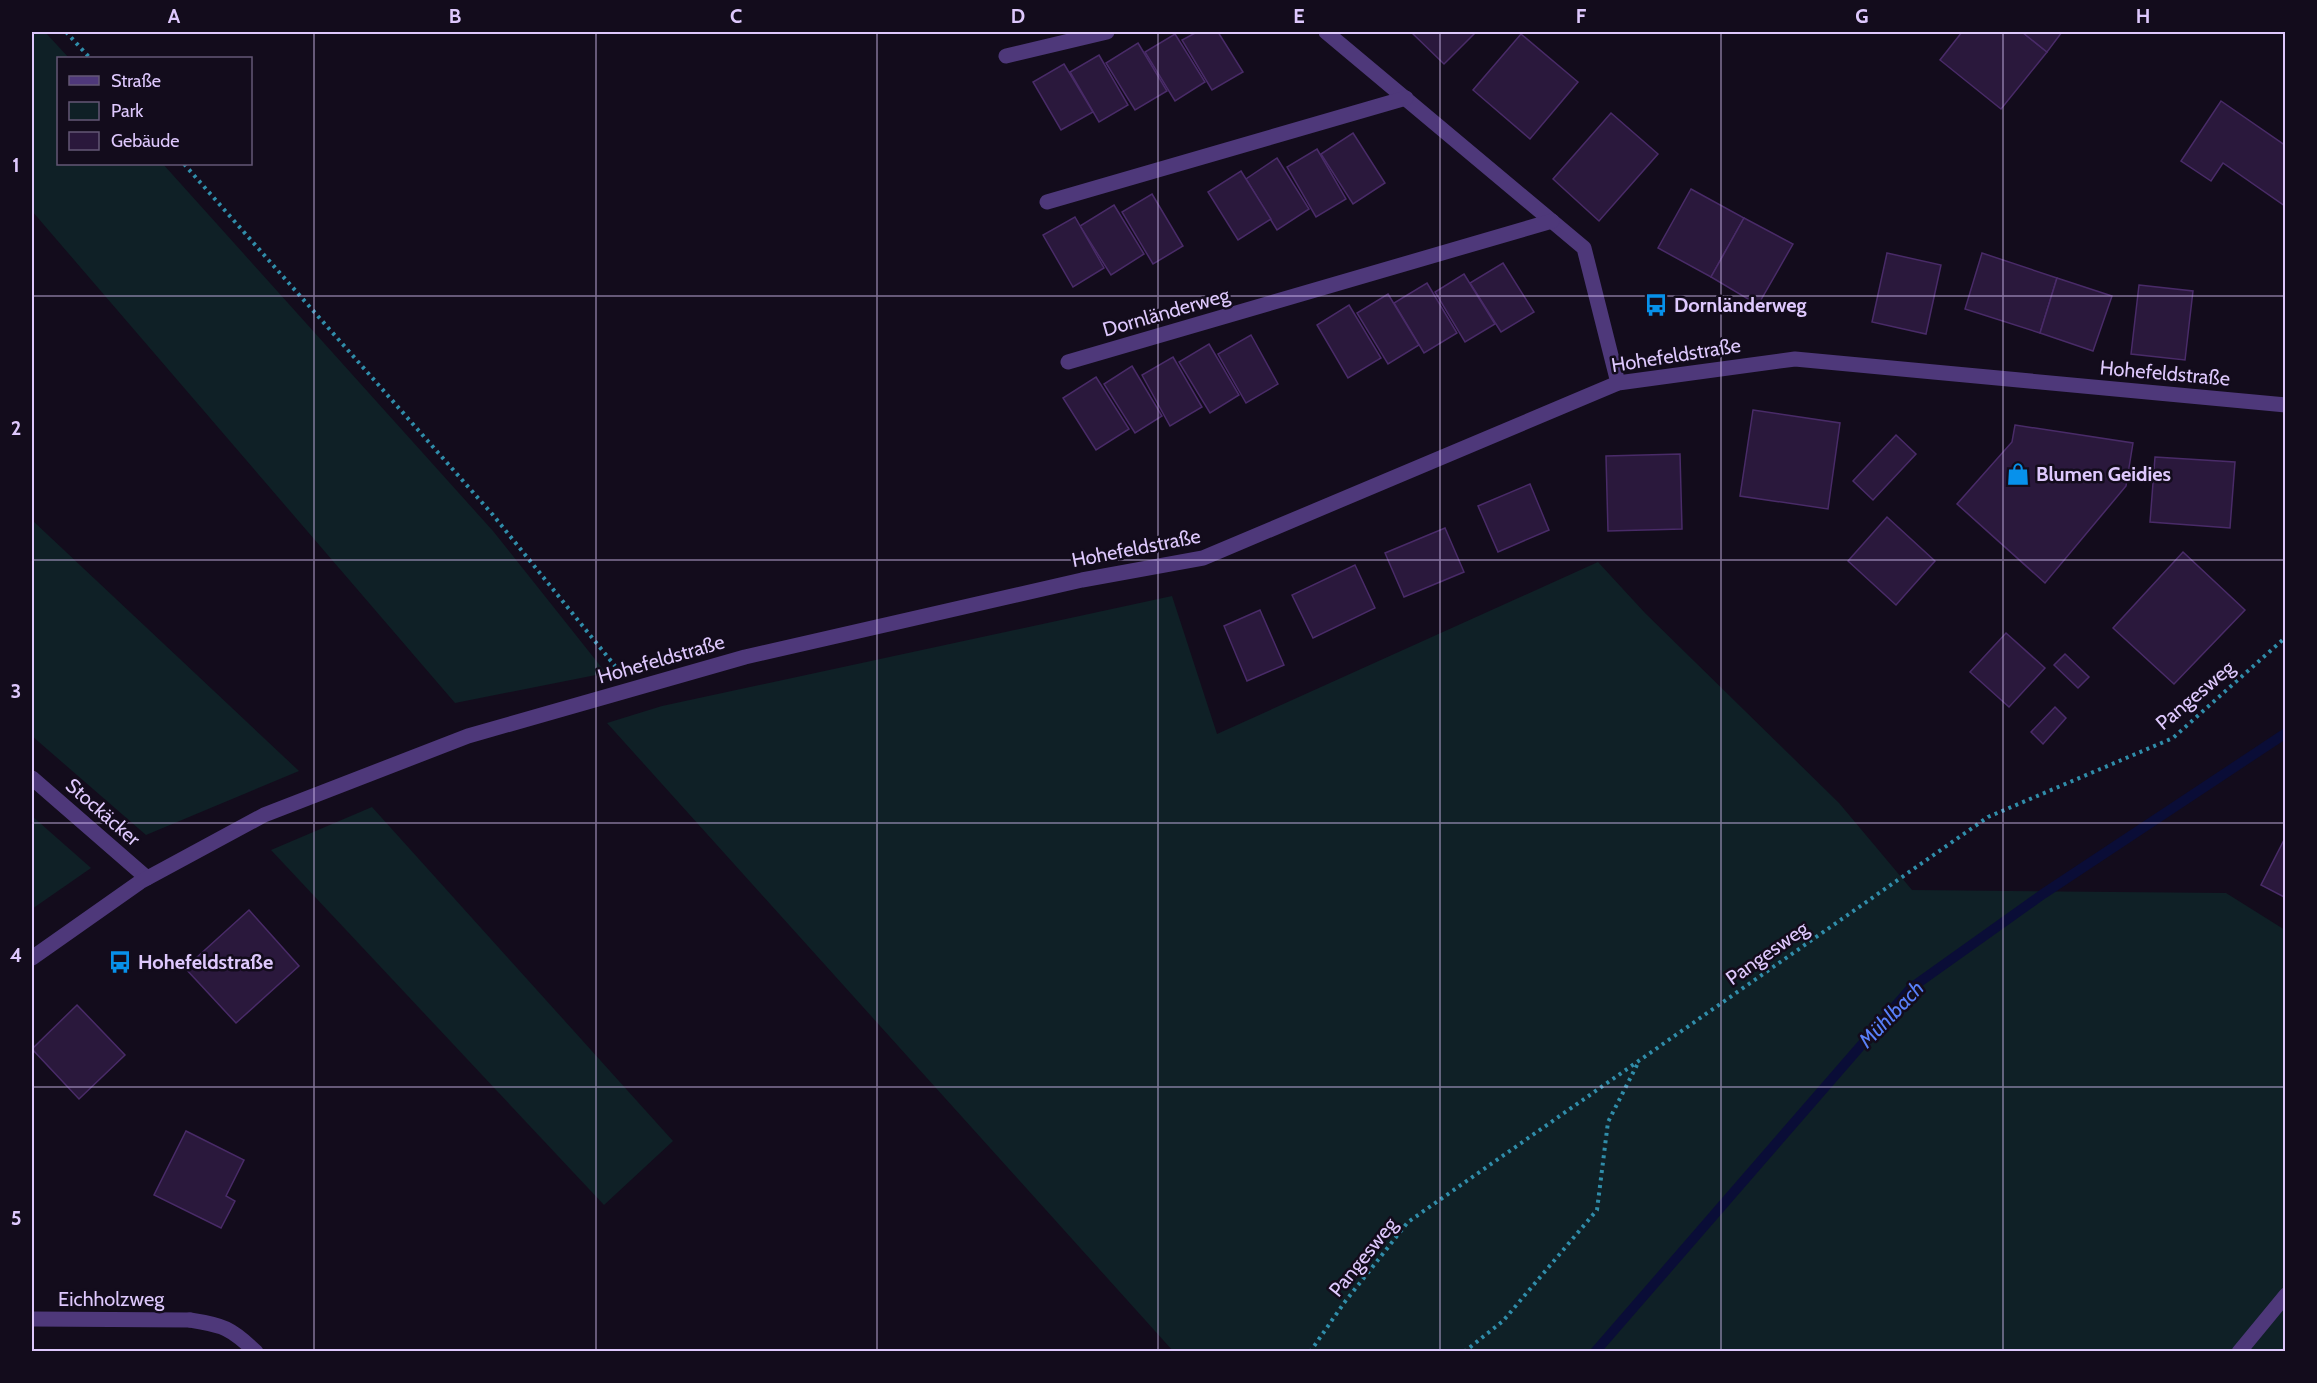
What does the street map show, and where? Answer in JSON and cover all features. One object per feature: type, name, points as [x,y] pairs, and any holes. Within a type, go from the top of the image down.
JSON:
[{"type":"street","points":[[1006,56],[1051,39],[1107,32]]},
{"type":"street","points":[[1326,32],[1584,248],[1618,383]]},
{"type":"street","points":[[1047,202],[1406,98]]},
{"type":"street","name":"Dornländerweg","points":[[1068,362],[1552,221]]},
{"type":"street","name":"Hohefeldstraße","points":[[32,958],[147,878],[264,815],[468,736],[745,657],[1070,582],[1203,558],[1618,383],[1795,359],[2286,405]]},
{"type":"street","name":"Stockäcker","points":[[32,778],[147,878]]},
{"type":"street","points":[[2239,1352],[2286,1295]]},
{"type":"street","name":"Eichholzweg","points":[[32,1319],[190,1320],[220,1325],[241,1337],[256,1352]]},
{"type":"path","points":[[66,32],[89,57]]},
{"type":"path","points":[[185,165],[493,515],[634,688]]},
{"type":"path","name":"Pangesweg","points":[[1310,1352],[1344,1303],[1408,1222],[1988,817],[2173,738],[2286,637]]},
{"type":"path","points":[[1464,1352],[1503,1321],[1597,1210],[1608,1122],[1640,1060]]},
{"type":"green space","points":[[32,32],[45,32],[68,57],[57,57],[57,165],[164,165],[493,531],[606,673],[455,703],[32,211]]},
{"type":"green space","points":[[32,520],[299,771],[146,835],[32,736]]},
{"type":"green space","points":[[1598,562],[1645,613],[1839,803],[1912,890],[2226,893],[2285,930],[2285,1351],[1173,1351],[607,723],[662,706],[1172,596],[1217,734]]},
{"type":"green space","points":[[372,807],[673,1141],[604,1205],[271,850]]},
{"type":"green space","points":[[32,816],[91,868],[32,909]]},
{"type":"building","points":[[1197,32],[1218,32],[1243,72],[1212,90],[1182,40]]},
{"type":"building","points":[[1411,32],[1476,32],[1444,64]]},
{"type":"building","points":[[1962,32],[2022,32],[2047,52],[2001,109],[1940,60]]},
{"type":"building","points":[[2022,32],[2062,32],[2047,52]]},
{"type":"building","points":[[1175,34],[1205,82],[1175,101],[1145,52]]},
{"type":"building","points":[[1521,34],[1578,82],[1530,139],[1473,90]]},
{"type":"building","points":[[1138,43],[1167,91],[1135,110],[1106,63]]},
{"type":"building","points":[[1099,55],[1128,105],[1099,122],[1070,72]]},
{"type":"building","points":[[1064,64],[1093,112],[1061,130],[1033,82]]},
{"type":"building","points":[[2221,101],[2286,146],[2285,206],[2223,163],[2211,181],[2181,161]]},
{"type":"building","points":[[1611,113],[1658,154],[1599,221],[1553,179]]},
{"type":"building","points":[[1353,133],[1385,183],[1353,204],[1321,154]]},
{"type":"building","points":[[1317,149],[1346,199],[1316,217],[1287,167]]},
{"type":"building","points":[[1277,158],[1309,209],[1277,230],[1246,179]]},
{"type":"building","points":[[1241,171],[1271,219],[1238,240],[1208,192]]},
{"type":"building","points":[[1691,189],[1744,218],[1711,277],[1658,248]]},
{"type":"building","points":[[1152,194],[1183,246],[1153,264],[1122,212]]},
{"type":"building","points":[[1114,205],[1144,254],[1111,275],[1080,226]]},
{"type":"building","points":[[1075,217],[1104,268],[1073,287],[1043,235]]},
{"type":"building","points":[[1744,218],[1793,244],[1758,305],[1711,277]]},
{"type":"building","points":[[1887,253],[1941,265],[1926,334],[1872,322]]},
{"type":"building","points":[[1982,253],[2057,278],[2040,333],[1965,309]]},
{"type":"building","points":[[1503,263],[1534,312],[1501,332],[1470,283]]},
{"type":"building","points":[[1464,274],[1495,324],[1465,342],[1435,292]]},
{"type":"building","points":[[2057,278],[2112,296],[2093,351],[2040,333]]},
{"type":"building","points":[[1427,283],[1457,333],[1424,353],[1394,303]]},
{"type":"building","points":[[2139,285],[2193,291],[2185,360],[2131,354]]},
{"type":"building","points":[[1388,294],[1419,345],[1388,364],[1357,313]]},
{"type":"building","points":[[1349,305],[1381,358],[1348,378],[1317,325]]},
{"type":"building","points":[[1251,335],[1278,384],[1246,403],[1218,354]]},
{"type":"building","points":[[1209,344],[1239,395],[1210,413],[1179,362]]},
{"type":"building","points":[[1173,357],[1202,407],[1170,426],[1142,375]]},
{"type":"building","points":[[1132,366],[1162,416],[1135,433],[1104,384]]},
{"type":"building","points":[[1096,377],[1129,429],[1096,450],[1063,398]]},
{"type":"building","points":[[1753,410],[1840,423],[1828,509],[1740,496]]},
{"type":"building","points":[[2015,425],[2133,443],[2126,486],[2045,583],[1957,504],[2012,442]]},
{"type":"building","points":[[1896,435],[1916,454],[1873,500],[1853,481]]},
{"type":"building","points":[[1680,454],[1682,529],[1608,531],[1606,456]]},
{"type":"building","points":[[2155,457],[2235,462],[2230,528],[2150,522]]},
{"type":"building","points":[[1530,484],[1549,530],[1498,552],[1478,506]]},
{"type":"building","points":[[1887,517],[1935,561],[1896,605],[1848,561]]},
{"type":"building","points":[[1445,528],[1464,572],[1404,597],[1385,553]]},
{"type":"building","points":[[2183,552],[2245,610],[2174,684],[2113,628]]},
{"type":"building","points":[[1355,565],[1375,608],[1313,638],[1292,595]]},
{"type":"building","points":[[1260,610],[1284,665],[1247,681],[1224,626]]},
{"type":"building","points":[[2006,633],[2045,668],[2009,707],[1970,672]]},
{"type":"building","points":[[2065,654],[2089,677],[2078,688],[2054,665]]},
{"type":"building","points":[[2055,707],[2066,718],[2043,744],[2031,732]]},
{"type":"building","points":[[2286,838],[2286,898],[2261,885]]},
{"type":"building","points":[[249,910],[299,966],[236,1023],[185,968]]},
{"type":"building","points":[[77,1005],[125,1055],[79,1099],[32,1049]]},
{"type":"building","points":[[186,1131],[244,1160],[226,1196],[235,1201],[221,1228],[154,1195]]},
{"type":"waterway","name":"Mühlbach","points":[[1595,1352],[1911,988],[2043,894],[2286,733]]},
{"type":"place","name":"Dornländerweg","points":[[1656,305]]},
{"type":"place","name":"Blumen Geidies","points":[[2018,474]]},
{"type":"place","name":"Hohefeldstraße","points":[[120,962]]}]
